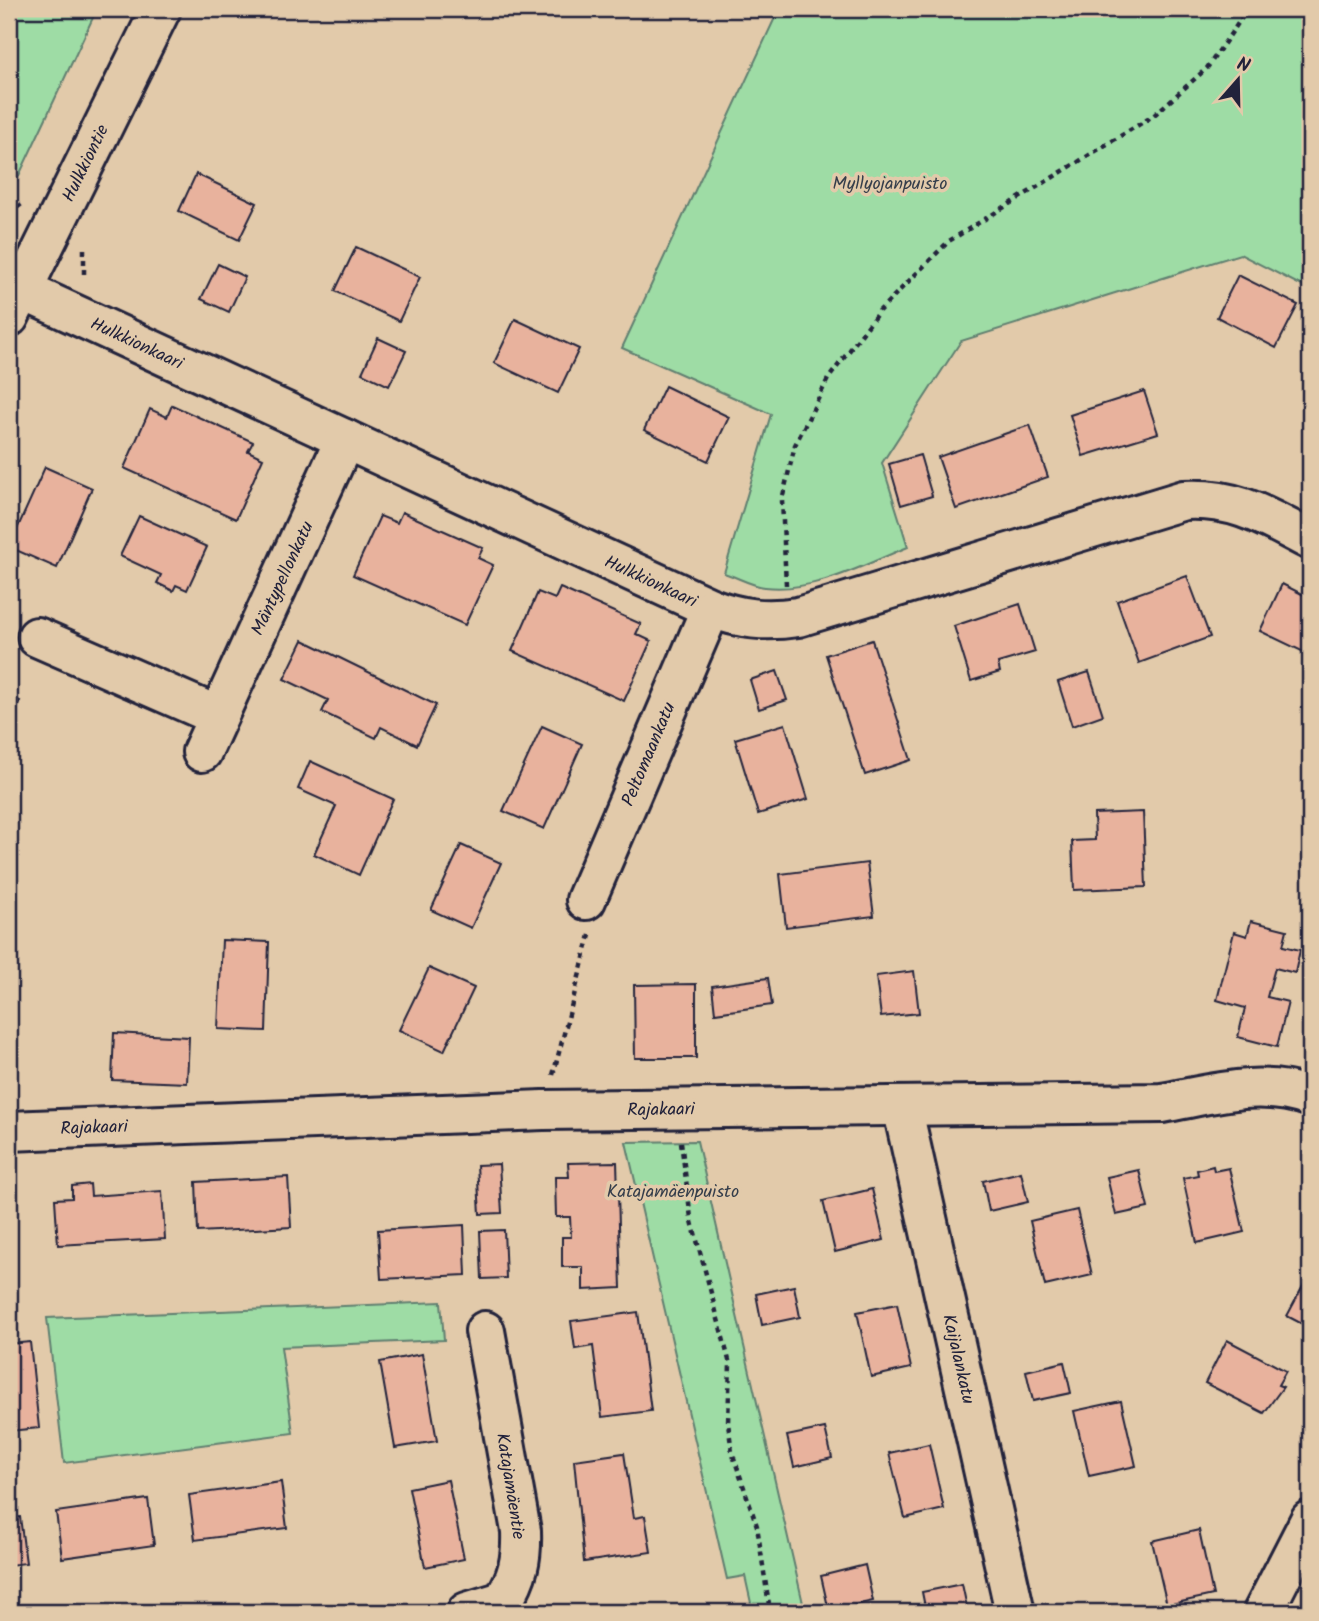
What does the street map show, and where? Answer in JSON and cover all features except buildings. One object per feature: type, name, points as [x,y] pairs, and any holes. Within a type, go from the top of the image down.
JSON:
[{"type":"street","name":"Hulkkiontie","points":[[13,298],[56,221],[162,9]]},
{"type":"street","name":"Hulkkionkaari","points":[[13,298],[345,439],[740,619],[769,621],[798,617],[1184,500],[1212,499],[1242,506],[1310,540]]},
{"type":"street","name":"Mäntypellonkatu","points":[[202,752],[345,439]]},
{"type":"street","name":"Peltomaankatu","points":[[586,900],[711,608]]},
{"type":"street","points":[[37,637],[218,716]]},
{"type":"street","name":"Rajakaari","points":[[9,1131],[544,1110],[1162,1103],[1234,1088],[1265,1087],[1310,1097]]},
{"type":"street","name":"Kaijalankatu","points":[[902,1106],[1015,1612]]},
{"type":"street","name":"Katajamäentie","points":[[467,1612],[503,1601],[517,1579],[522,1555],[521,1531],[485,1331]]},
{"type":"street","points":[[1262,1612],[1310,1520]]},
{"type":"path","points":[[787,594],[782,500],[794,445],[828,379],[879,311],[949,241],[1153,116],[1207,68],[1248,9]]},
{"type":"path","points":[[21,206],[88,235],[82,254],[85,284]]},
{"type":"path","points":[[544,1110],[592,928],[586,900]]},
{"type":"path","points":[[676,1109],[691,1219],[730,1364],[727,1423],[732,1452],[757,1526],[770,1612]]},
{"type":"green space","points":[[9,9],[97,9],[16,182],[9,185]]},
{"type":"green space","name":"Myllyojanpuisto","points":[[779,9],[1310,9],[1310,290],[1240,254],[961,341],[882,463],[908,547],[839,576],[802,586],[760,586],[724,573],[771,414],[622,348]]},
{"type":"green space","name":"Katajamäenpuisto","points":[[697,1141],[805,1612],[753,1612],[745,1576],[727,1579],[626,1142]]},
{"type":"green space","points":[[441,1302],[444,1340],[281,1347],[293,1433],[64,1463],[47,1318]]}]
